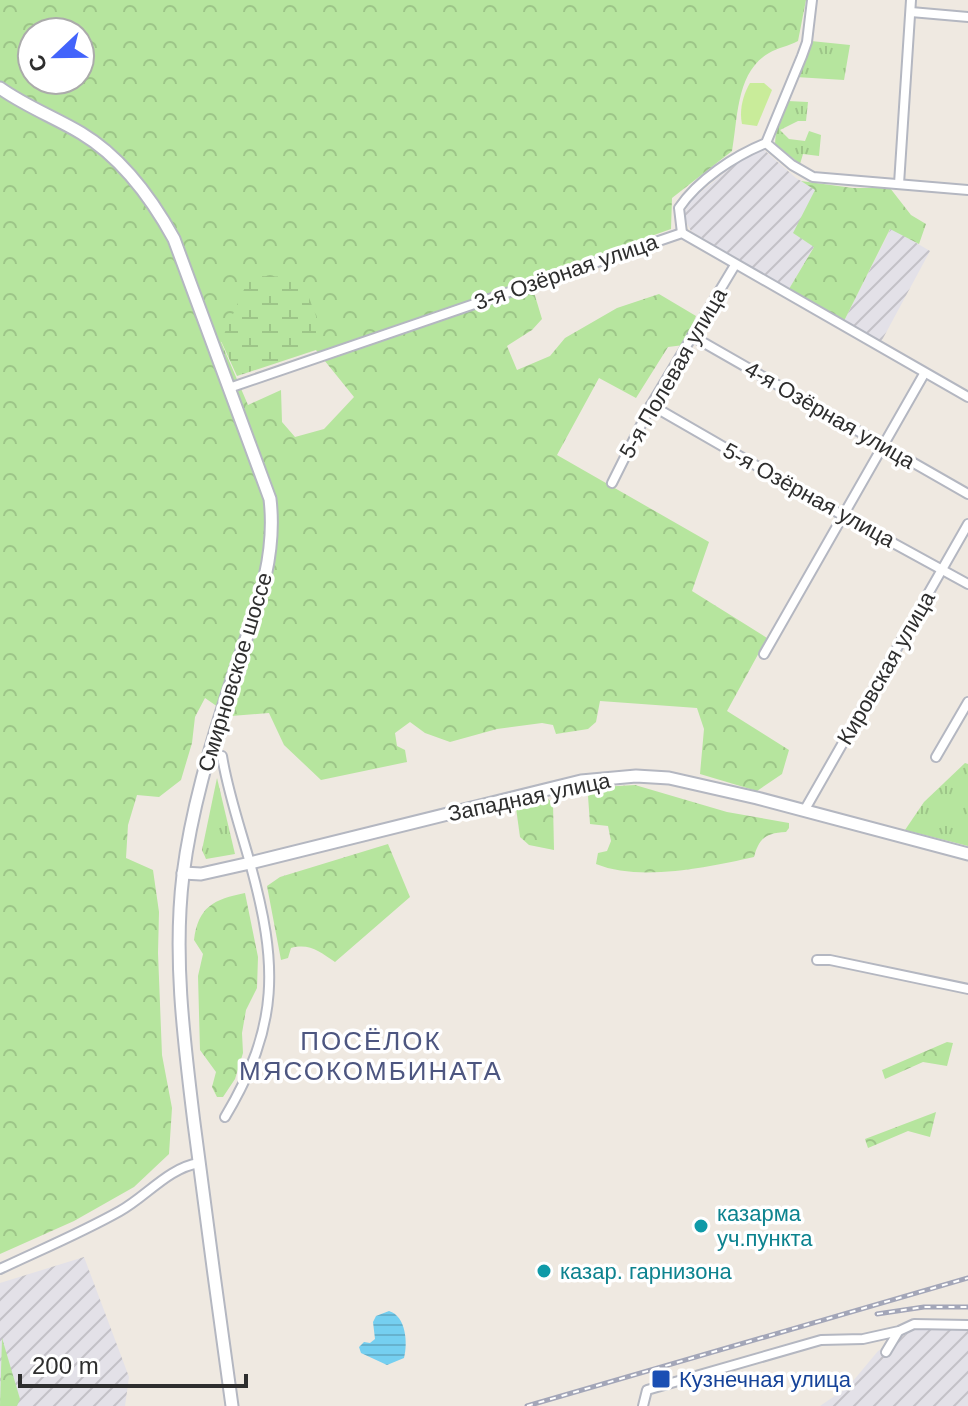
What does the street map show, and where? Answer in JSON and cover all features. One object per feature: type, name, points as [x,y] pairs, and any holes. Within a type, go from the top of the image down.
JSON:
[{"type":"main road","name":"Смирновское шоссе","points":[[0,88],[18,101],[83,134],[111,157],[157,209],[174,239],[270,499],[273,528],[270,561],[199,788],[183,873],[179,928],[181,995],[199,1163],[232,1406]]},
{"type":"main road","name":"Западная улица","points":[[183,873],[201,874],[581,781],[618,777],[669,778],[968,854]]},
{"type":"street","points":[[682,233],[679,208],[687,196],[742,153],[766,143],[807,42],[812,0]]},
{"type":"street","points":[[899,184],[911,0]]},
{"type":"street","points":[[911,12],[968,17]]},
{"type":"street","points":[[766,143],[792,165],[813,177],[968,190]]},
{"type":"street","name":"3-я Озёрная улица","points":[[229,388],[682,233],[968,397]]},
{"type":"street","name":"5-я Полевая улица","points":[[612,483],[651,405],[735,265]]},
{"type":"street","name":"4-я Озёрная улица","points":[[692,336],[968,494]]},
{"type":"street","points":[[764,654],[924,374]]},
{"type":"street","name":"5-я Озёрная улица","points":[[651,405],[968,584]]},
{"type":"street","name":"Кировская улица","points":[[804,811],[968,524]]},
{"type":"street","points":[[936,757],[968,702]]},
{"type":"street","name":"Смирновское шоссе","points":[[222,756],[227,785],[267,927],[271,966],[269,1004],[257,1054],[225,1117]]},
{"type":"street","points":[[817,960],[830,960],[968,989]]},
{"type":"street","points":[[0,1269],[99,1223],[135,1202],[173,1171],[199,1163]]},
{"type":"street","points":[[643,1406],[647,1390],[821,1340],[863,1339],[899,1331],[914,1324],[968,1325]]},
{"type":"street","points":[[886,1352],[899,1331]]},
{"type":"shaded area","points":[[764,150],[796,178],[815,189],[814,247],[789,289],[691,231],[683,216],[691,200],[745,156]]},
{"type":"shaded area","points":[[891,228],[930,251],[881,342],[843,323]]},
{"type":"shaded area","points":[[84,1257],[129,1377],[125,1406],[0,1406],[0,1283]]},
{"type":"shaded area","points":[[916,1328],[968,1329],[968,1406],[820,1406],[848,1387],[878,1351]]},
{"type":"green space","points":[[0,0],[806,0],[798,41],[758,61],[744,84],[732,151],[672,198],[671,229],[530,279],[542,319],[532,330],[507,346],[517,370],[550,356],[565,338],[617,308],[659,294],[696,316],[684,345],[668,347],[636,398],[599,378],[557,455],[709,542],[692,591],[767,638],[727,711],[789,750],[782,774],[757,791],[700,774],[704,729],[697,708],[600,701],[596,722],[588,729],[556,734],[553,725],[542,723],[497,729],[450,742],[425,733],[410,722],[395,733],[397,746],[405,750],[407,762],[321,780],[284,745],[269,713],[231,716],[205,698],[195,717],[192,743],[181,780],[159,797],[137,795],[128,825],[126,858],[153,870],[159,912],[162,1055],[172,1108],[169,1154],[134,1187],[74,1221],[0,1254]],"holes":[[[316,316],[316,350],[354,397],[324,429],[295,437],[282,422],[281,390],[248,405],[221,342]]]},
{"type":"green space","points":[[811,41],[850,45],[844,80],[796,77],[805,62]]},
{"type":"green space","points":[[750,83],[764,83],[772,90],[757,126],[742,124],[742,103]]},
{"type":"green space","points":[[788,101],[808,102],[806,121],[798,121],[780,130],[789,139],[805,141],[809,131],[821,135],[819,156],[803,154],[800,164],[775,144],[776,129]]},
{"type":"green space","points":[[801,181],[853,188],[890,188],[911,215],[926,224],[919,244],[890,229],[843,323],[789,289],[814,247],[793,233],[815,190]]},
{"type":"green space","points":[[250,276],[301,277],[316,316],[316,350],[237,376],[221,341]]},
{"type":"green space","points":[[965,763],[968,764],[968,846],[905,830],[924,802]]},
{"type":"green space","points":[[217,778],[235,854],[206,859],[202,850]]},
{"type":"green space","points":[[635,785],[727,812],[789,823],[789,828],[786,832],[764,838],[754,857],[717,865],[675,871],[633,872],[596,864],[598,853],[607,851],[611,841],[608,826],[590,824],[588,796],[601,787]]},
{"type":"green space","points":[[547,798],[553,803],[554,850],[529,845],[520,837],[516,808]]},
{"type":"green space","points":[[388,844],[410,897],[335,962],[314,949],[304,947],[291,948],[288,958],[281,960],[267,886],[280,877]]},
{"type":"green space","points":[[245,893],[258,957],[257,988],[246,1010],[243,1053],[235,1079],[223,1097],[217,1097],[212,1087],[216,1072],[200,1050],[198,976],[203,954],[194,940],[199,920],[209,906]]},
{"type":"green space","points":[[947,1042],[953,1043],[947,1066],[923,1062],[885,1079],[882,1070]]},
{"type":"green space","points":[[936,1112],[930,1137],[908,1131],[868,1148],[865,1139]]},
{"type":"green space","points":[[2,1338],[20,1399],[17,1406],[0,1406]]},
{"type":"water","points":[[389,1311],[402,1324],[406,1345],[404,1358],[387,1365],[361,1353],[359,1347],[375,1339],[373,1322],[376,1316]]},
{"type":"railway","points":[[527,1406],[968,1278]]},
{"type":"railway","points":[[877,1314],[924,1307],[968,1307]]},
{"type":"place","name":"казарма уч.пункта","points":[[701,1226]]},
{"type":"place","name":"казар. гарнизона","points":[[544,1271]]},
{"type":"place","name":"Кузнечная улица","points":[[661,1379]]},
{"type":"district","name":"ПОСЁЛОК МЯСОКОМБИНАТА","points":[[371,1056]]}]
